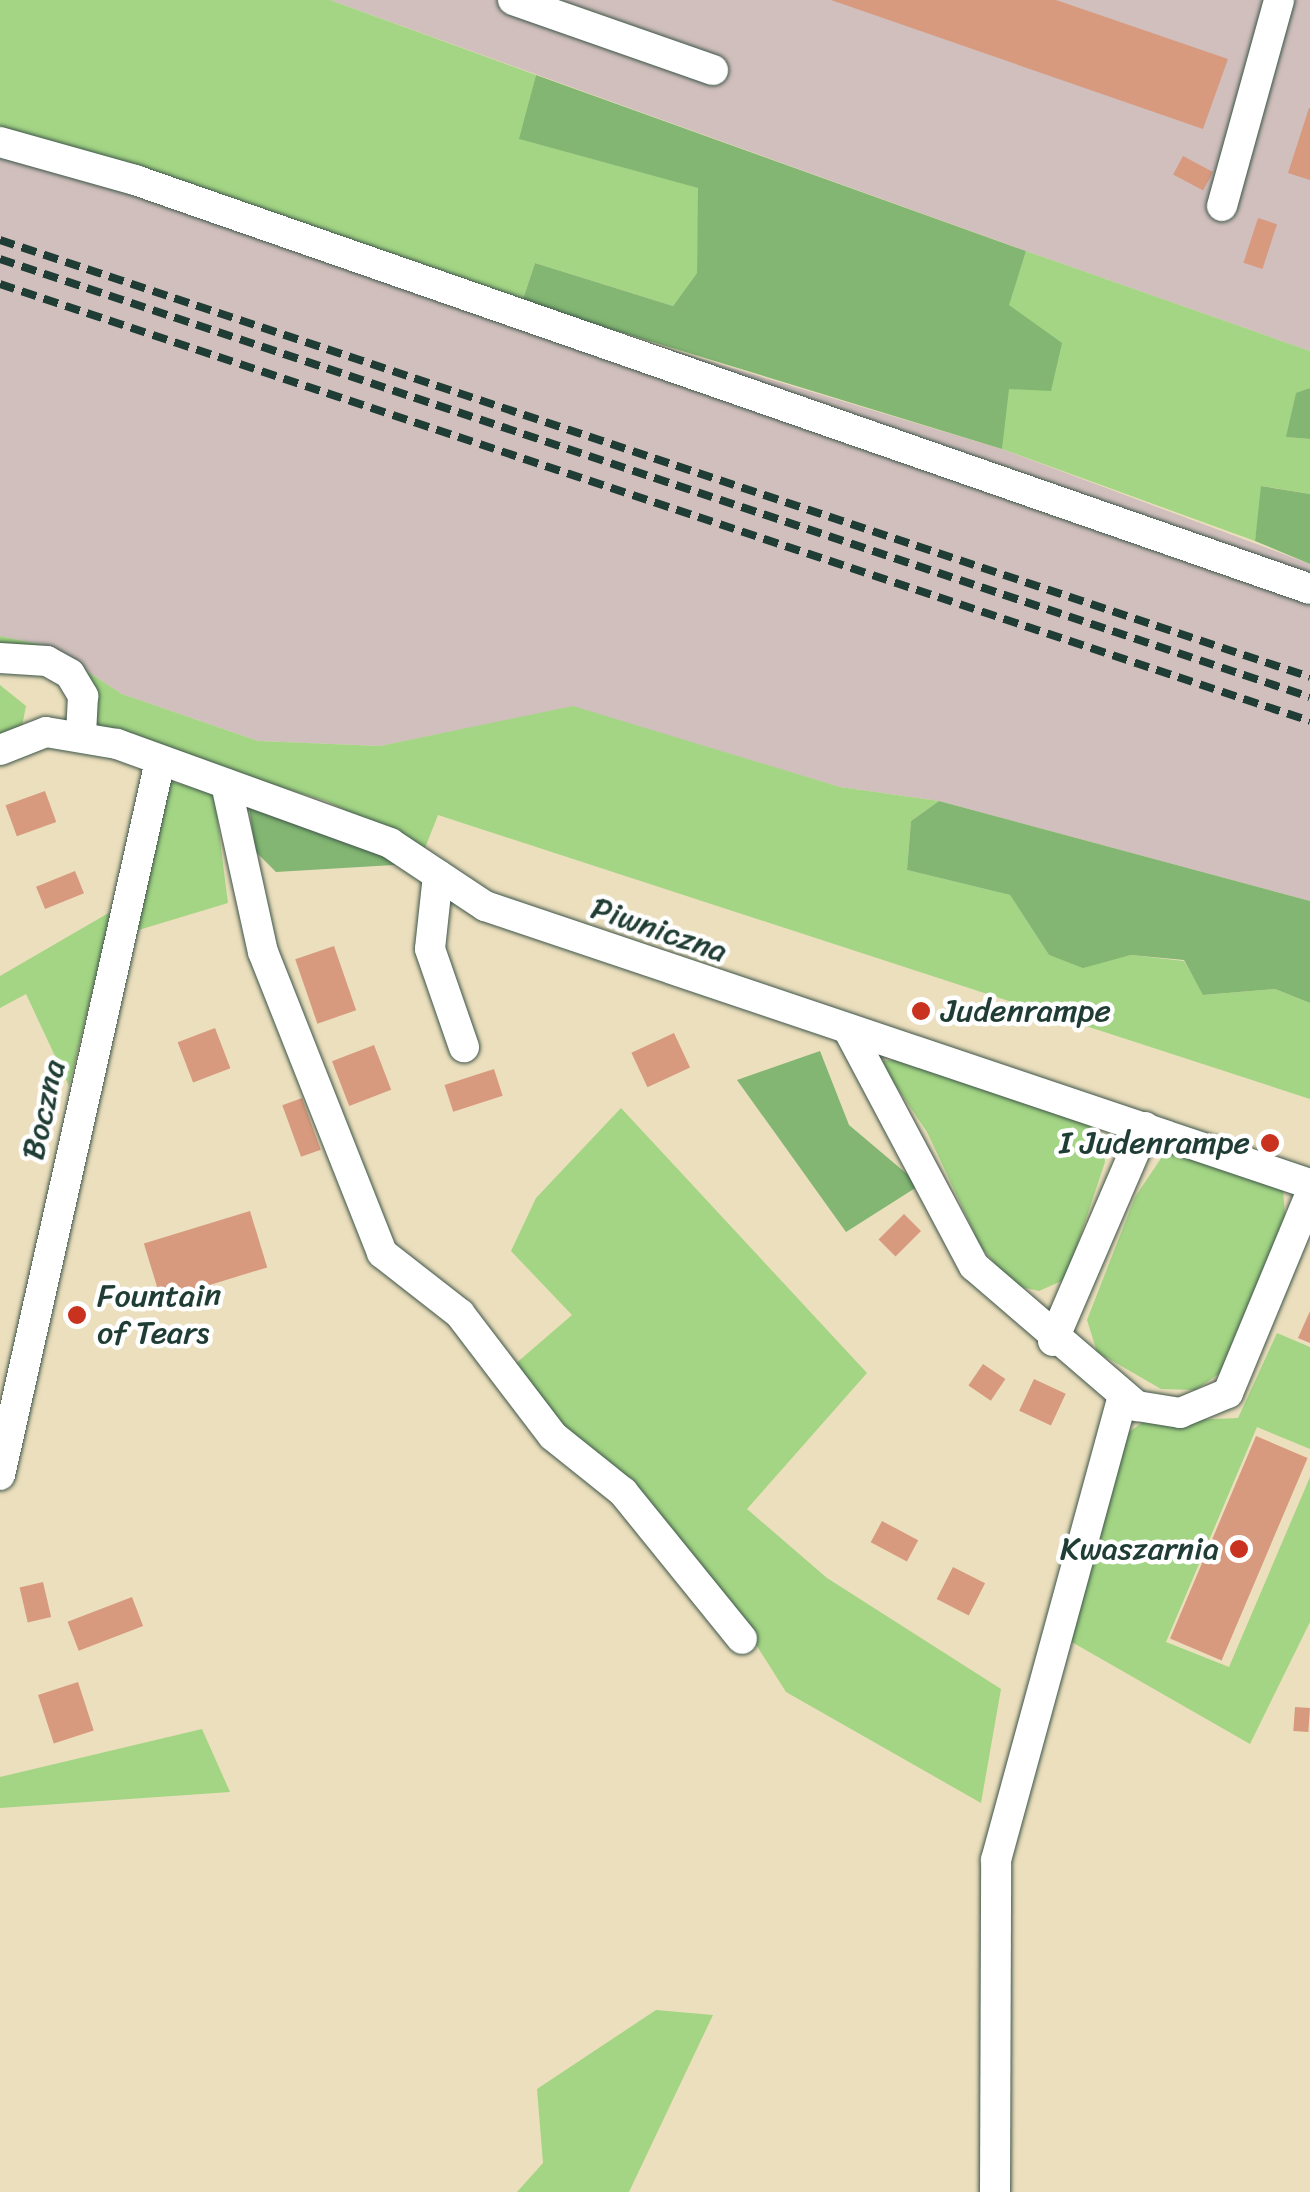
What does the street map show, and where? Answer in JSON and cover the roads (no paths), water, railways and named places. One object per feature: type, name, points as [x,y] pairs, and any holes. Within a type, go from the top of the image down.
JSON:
[{"type":"street","points":[[513,0],[713,70]]},
{"type":"street","points":[[1222,206],[1279,0]]},
{"type":"street","points":[[0,142],[135,180],[1310,589]]},
{"type":"street","points":[[0,658],[42,660],[70,674],[83,696],[81,734]]},
{"type":"street","name":"Piwniczna","points":[[0,750],[46,732],[81,734],[377,837],[485,906],[850,1033],[1145,1126],[1310,1184]]},
{"type":"street","name":"Boczna","points":[[0,1474],[160,761]]},
{"type":"street","points":[[226,784],[263,952],[382,1253],[460,1314],[554,1436],[622,1492],[742,1639]]},
{"type":"street","points":[[438,876],[430,949],[464,1046]]},
{"type":"street","points":[[850,1033],[959,1245],[990,1287],[1122,1398],[1180,1413],[1228,1392],[1310,1194]]},
{"type":"street","points":[[1052,1341],[1145,1126]]},
{"type":"street","points":[[995,2192],[996,1860],[1122,1398]]},
{"type":"railway","points":[[0,240],[1310,677]]},
{"type":"railway","points":[[0,259],[1310,697]]},
{"type":"railway","points":[[0,284],[1310,721]]},
{"type":"place","name":"Judenrampe","points":[[921,1011]]},
{"type":"place","name":"I Judenrampe","points":[[1270,1143]]},
{"type":"place","name":"Fountain of Tears","points":[[77,1315]]},
{"type":"place","name":"Kwaszarnia","points":[[1239,1549]]}]
